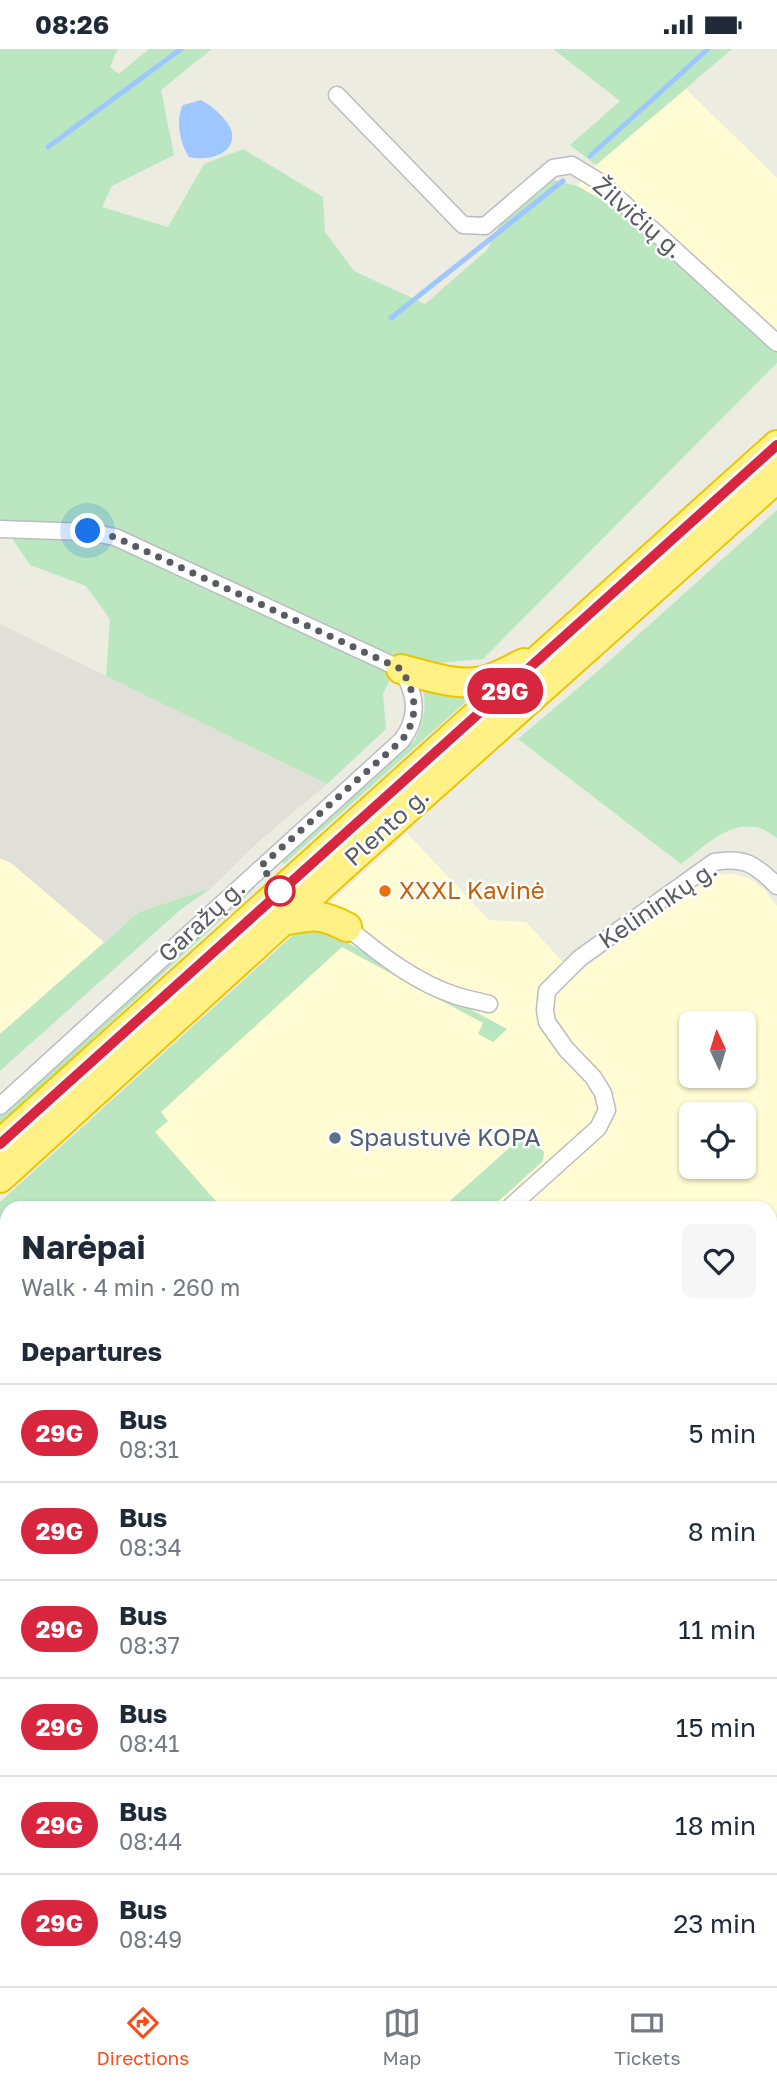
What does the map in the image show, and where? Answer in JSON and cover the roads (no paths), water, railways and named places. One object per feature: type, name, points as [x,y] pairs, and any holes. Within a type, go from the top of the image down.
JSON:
[{"type":"highway","name":"Plento g.","points":[[0,1144],[777,446]]},
{"type":"highway","name":"Plento g.","points":[[0,1178],[343,866],[777,478]]},
{"type":"highway","points":[[401,669],[457,682],[478,682],[498,676],[551,650]]},
{"type":"highway","points":[[343,866],[339,904],[347,927]]},
{"type":"highway","points":[[283,921],[306,916],[326,916],[347,927]]},
{"type":"street","name":"Žilvičių g.","points":[[337,96],[463,225],[485,226],[552,168],[572,165],[600,182],[777,343]]},
{"type":"street","points":[[0,529],[88,531],[115,537],[401,669]]},
{"type":"street","name":"Garažų g.","points":[[0,1106],[402,740],[412,723],[414,705],[410,684],[401,669]]},
{"type":"street","name":"Kelininkų g.","points":[[517,1201],[598,1128],[607,1110],[603,1093],[593,1077],[554,1034],[547,1022],[547,991],[580,958],[714,862],[743,861],[763,872],[777,886]]},
{"type":"street","points":[[347,927],[373,949],[428,984],[456,996],[489,1004]]},
{"type":"water","points":[[201,100],[224,118],[232,133],[232,141],[224,152],[218,155],[189,157],[183,145],[179,117],[183,105]]},
{"type":"waterway","points":[[48,147],[181,49]]},
{"type":"waterway","points":[[590,156],[708,49]]},
{"type":"waterway","points":[[391,318],[563,181]]},
{"type":"place","name":"XXXL Kavinė","points":[[385,891]]},
{"type":"place","name":"Spaustuvė KOPA","points":[[335,1138]]}]
